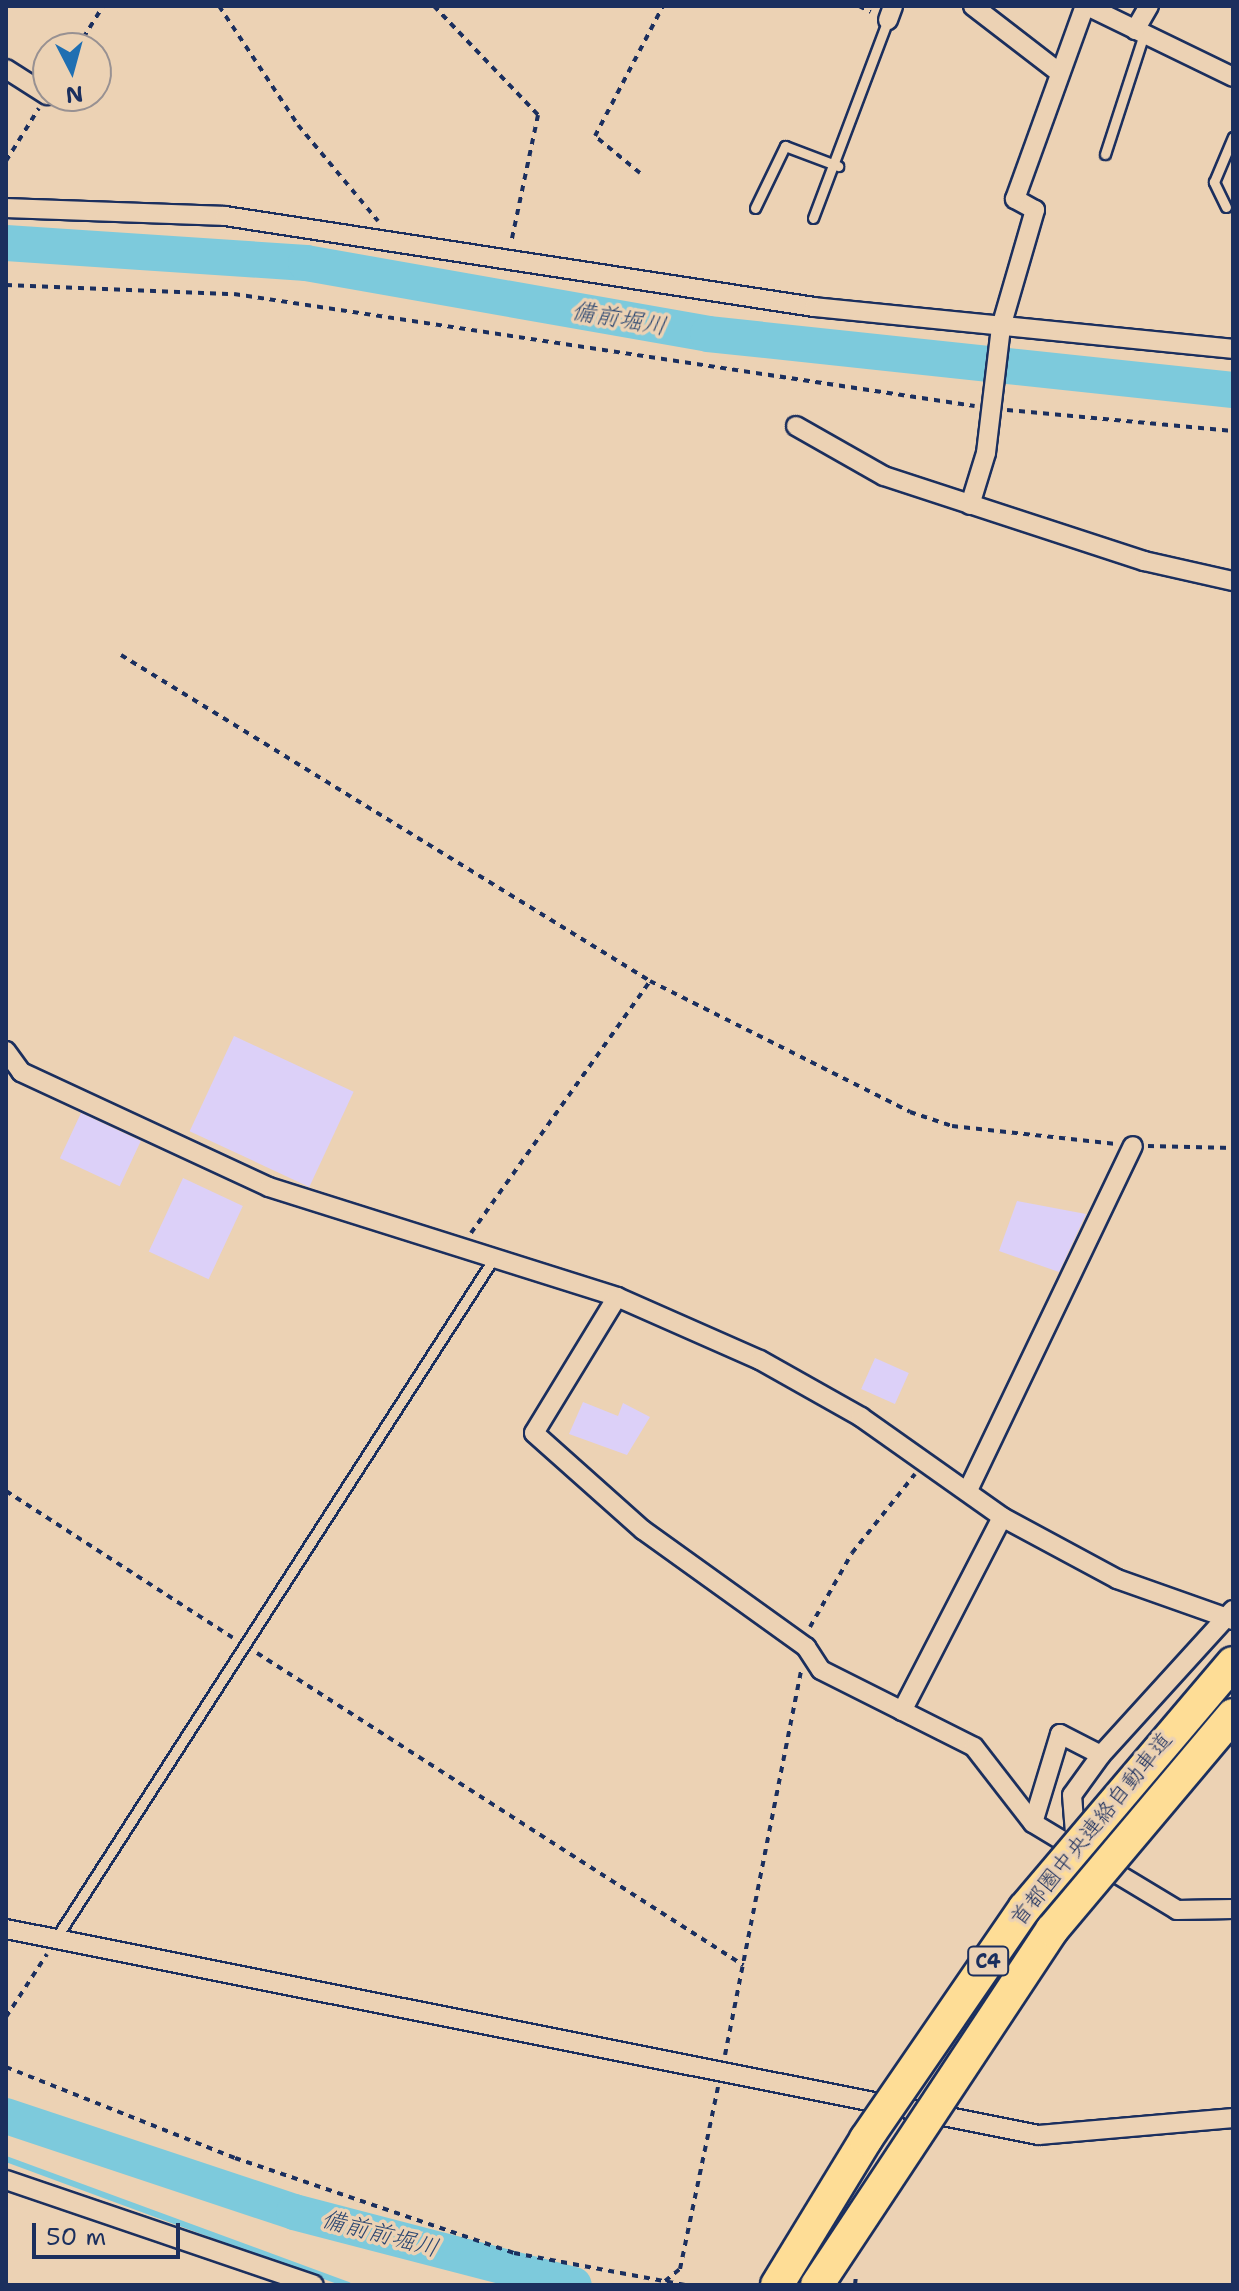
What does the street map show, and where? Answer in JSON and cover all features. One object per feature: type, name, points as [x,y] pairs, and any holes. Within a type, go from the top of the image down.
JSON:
[{"type":"highway","name":"首都圏中央連絡自動車道","points":[[777,2285],[866,2139],[1025,1908],[1233,1663]]},
{"type":"highway","name":"首都圏中央連絡自動車道","points":[[817,2285],[1052,1930],[1233,1715]]},
{"type":"street","points":[[973,6],[1056,70]]},
{"type":"street","points":[[970,505],[992,409],[1001,327],[1035,210],[1015,199],[1056,70],[1086,6],[1233,77]]},
{"type":"street","points":[[1140,32],[1149,6]]},
{"type":"street","points":[[6,69],[32,85]]},
{"type":"street","points":[[6,208],[225,216],[814,307],[1233,349]]},
{"type":"street","points":[[796,426],[884,476],[970,505],[1233,581]]},
{"type":"street","points":[[6,1051],[21,1072],[269,1187],[458,1251],[617,1297],[760,1360],[969,1488],[1002,1517],[1117,1579],[1231,1615],[1101,1755],[1072,1795],[1076,1849]]},
{"type":"street","points":[[969,1488],[1133,1146]]},
{"type":"street","points":[[617,1297],[534,1433],[643,1530],[806,1647],[821,1670],[974,1747],[1033,1823],[1177,1910],[1233,1909]]},
{"type":"street","points":[[902,1711],[1002,1517]]},
{"type":"street","points":[[1033,1823],[1060,1734],[1101,1755]]},
{"type":"street","points":[[6,1929],[1039,2135],[1233,2118]]},
{"type":"street","points":[[6,2180],[314,2285]]},
{"type":"lane","points":[[813,218],[838,166],[890,13]]},
{"type":"lane","points":[[1105,154],[1140,32]]},
{"type":"lane","points":[[1226,207],[1214,182],[1233,137]]},
{"type":"lane","points":[[755,208],[785,146],[838,166]]},
{"type":"lane","points":[[56,1938],[492,1261]]},
{"type":"path","points":[[87,32],[103,6]]},
{"type":"path","points":[[219,6],[298,125],[378,221]]},
{"type":"path","points":[[434,6],[538,115],[511,244],[493,255]]},
{"type":"path","points":[[640,173],[595,136],[663,6]]},
{"type":"path","points":[[6,161],[36,112]]},
{"type":"path","points":[[6,285],[234,294],[992,409],[1233,431]]},
{"type":"path","points":[[121,655],[650,981],[924,1117],[1133,1146],[1233,1148]]},
{"type":"path","points":[[458,1251],[650,981]]},
{"type":"path","points":[[665,2281],[680,2269],[813,1612],[925,1462]]},
{"type":"path","points":[[6,1491],[743,1965]]},
{"type":"path","points":[[6,2017],[56,1938]]},
{"type":"path","points":[[6,2067],[235,2158],[514,2253],[685,2285]]},
{"type":"path","points":[[855,2285],[856,2275]]},
{"type":"building","points":[[234,1036],[354,1092],[309,1187],[190,1131]]},
{"type":"building","points":[[81,1113],[141,1141],[120,1186],[60,1158]]},
{"type":"building","points":[[183,1178],[243,1206],[209,1279],[149,1251]]},
{"type":"building","points":[[1017,1201],[1086,1214],[1059,1272],[999,1251]]},
{"type":"building","points":[[875,1358],[909,1373],[895,1404],[861,1389]]},
{"type":"building","points":[[583,1402],[618,1416],[623,1403],[650,1417],[627,1455],[569,1434]]},
{"type":"waterway","name":"備前堀川","points":[[6,243],[306,263],[708,334],[1233,390]]},
{"type":"waterway","name":"備前前堀川","points":[[6,2116],[294,2212],[574,2285]]},
{"type":"waterway","points":[[6,2159],[349,2285]]}]
